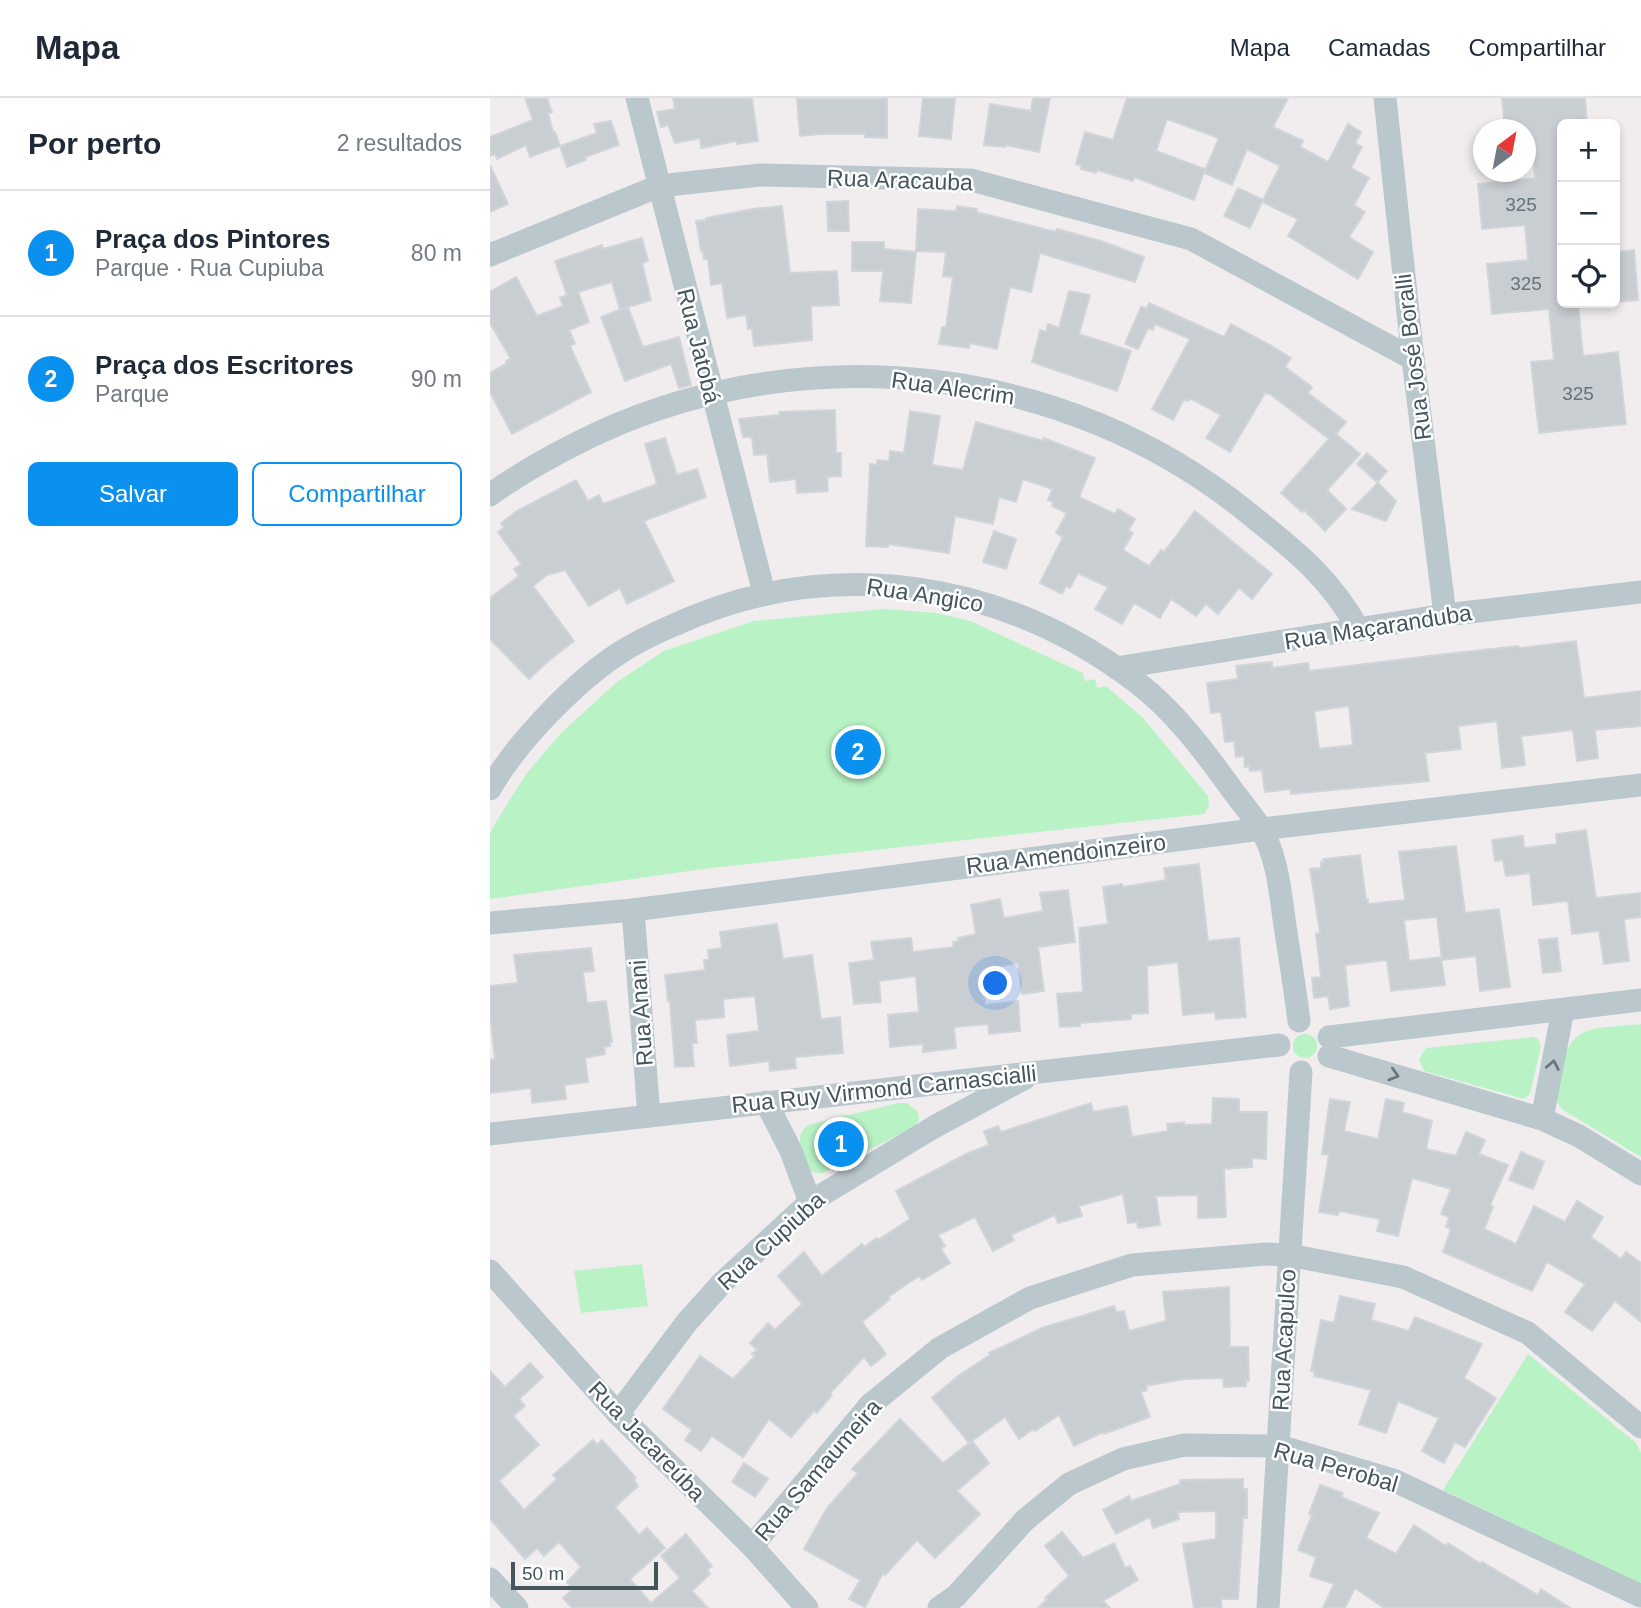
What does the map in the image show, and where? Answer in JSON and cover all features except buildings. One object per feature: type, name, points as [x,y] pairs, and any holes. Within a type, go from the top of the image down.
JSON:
[{"type":"street","name":"Rua Jatobá","points":[[637,98],[764,593]]},
{"type":"street","name":"Rua José Boralli","points":[[1382,99],[1445,615]]},
{"type":"street","name":"Rua Aracauba","points":[[490,254],[659,186],[760,175],[971,180],[1191,239],[1413,359]]},
{"type":"street","name":"Rua Alecrim","points":[[490,495],[544,460],[583,440],[665,407],[711,393],[795,379],[871,376],[982,389],[1039,402],[1091,420],[1163,454],[1224,494],[1320,573],[1348,609],[1359,630]]},
{"type":"street","name":"Rua Angico","points":[[490,789],[509,759],[541,722],[601,666],[618,654],[683,621],[764,593],[861,584],[939,593],[983,603],[1062,636],[1116,668],[1137,682],[1193,738],[1261,829]]},
{"type":"street","name":"Rua Maçaranduba","points":[[1116,668],[1445,615],[1641,592]]},
{"type":"street","name":"Rua Amendoinzeiro","points":[[490,923],[633,910],[1261,829],[1641,785]]},
{"type":"street","points":[[1261,829],[1276,865],[1299,1021]]},
{"type":"street","name":"Rua Anani","points":[[633,910],[649,1116]]},
{"type":"street","points":[[1329,1046],[1641,1000]]},
{"type":"street","points":[[1542,1119],[1563,1010]]},
{"type":"street","points":[[1329,1046],[1318,1069],[1301,1072],[1293,1070],[1282,1060],[1279,1045],[1285,1030],[1299,1021],[1317,1024],[1329,1046],[1542,1119],[1579,1136],[1641,1174]]},
{"type":"street","name":"Rua Ruy Virmond Carnascialli","points":[[490,1134],[1279,1045]]},
{"type":"street","name":"Rua Cupiuba","points":[[618,1414],[687,1322],[722,1283],[810,1202],[934,1127],[1037,1072]]},
{"type":"street","name":"Rua Acapulco","points":[[1268,1608],[1301,1072]]},
{"type":"street","points":[[766,1102],[791,1151],[810,1202]]},
{"type":"street","name":"Rua Samaumeira","points":[[752,1546],[870,1405],[940,1348],[1030,1298],[1132,1265],[1266,1254],[1289,1255],[1403,1277],[1528,1333],[1641,1427]]},
{"type":"street","name":"Rua Jacareúba","points":[[490,1271],[618,1414],[752,1546],[807,1608]]},
{"type":"street","name":"Rua Perobal","points":[[939,1608],[956,1596],[1025,1520],[1069,1484],[1123,1459],[1184,1445],[1279,1446],[1393,1480],[1641,1596]]},
{"type":"street","points":[[490,1579],[517,1608]]},
{"type":"green space","points":[[883,609],[937,613],[970,621],[1083,673],[1085,681],[1095,679],[1097,688],[1106,686],[1143,718],[1208,796],[1209,806],[1204,814],[711,868],[490,899],[490,833],[497,820],[527,773],[562,732],[617,682],[664,651],[754,621]]},
{"type":"green space","points":[[1641,1024],[1641,1157],[1563,1110],[1558,1103],[1556,1092],[1563,1061],[1576,1038],[1595,1029]]},
{"type":"green space","points":[[1305,1034],[1316,1041],[1317,1046],[1310,1057],[1305,1058],[1294,1051],[1293,1046],[1300,1035]]},
{"type":"green space","points":[[1533,1037],[1538,1039],[1541,1046],[1530,1094],[1524,1099],[1424,1071],[1419,1059],[1426,1048]]},
{"type":"green space","points":[[898,1103],[907,1103],[918,1112],[919,1120],[914,1127],[823,1173],[808,1168],[800,1146],[805,1128]]},
{"type":"green space","points":[[642,1264],[648,1306],[581,1313],[574,1271]]},
{"type":"green space","points":[[1528,1354],[1636,1443],[1641,1453],[1641,1584],[1443,1490]]},
{"type":"place","name":"Praça dos Escritores","points":[[858,752]]},
{"type":"place","name":"Praça dos Pintores","points":[[841,1144]]}]
